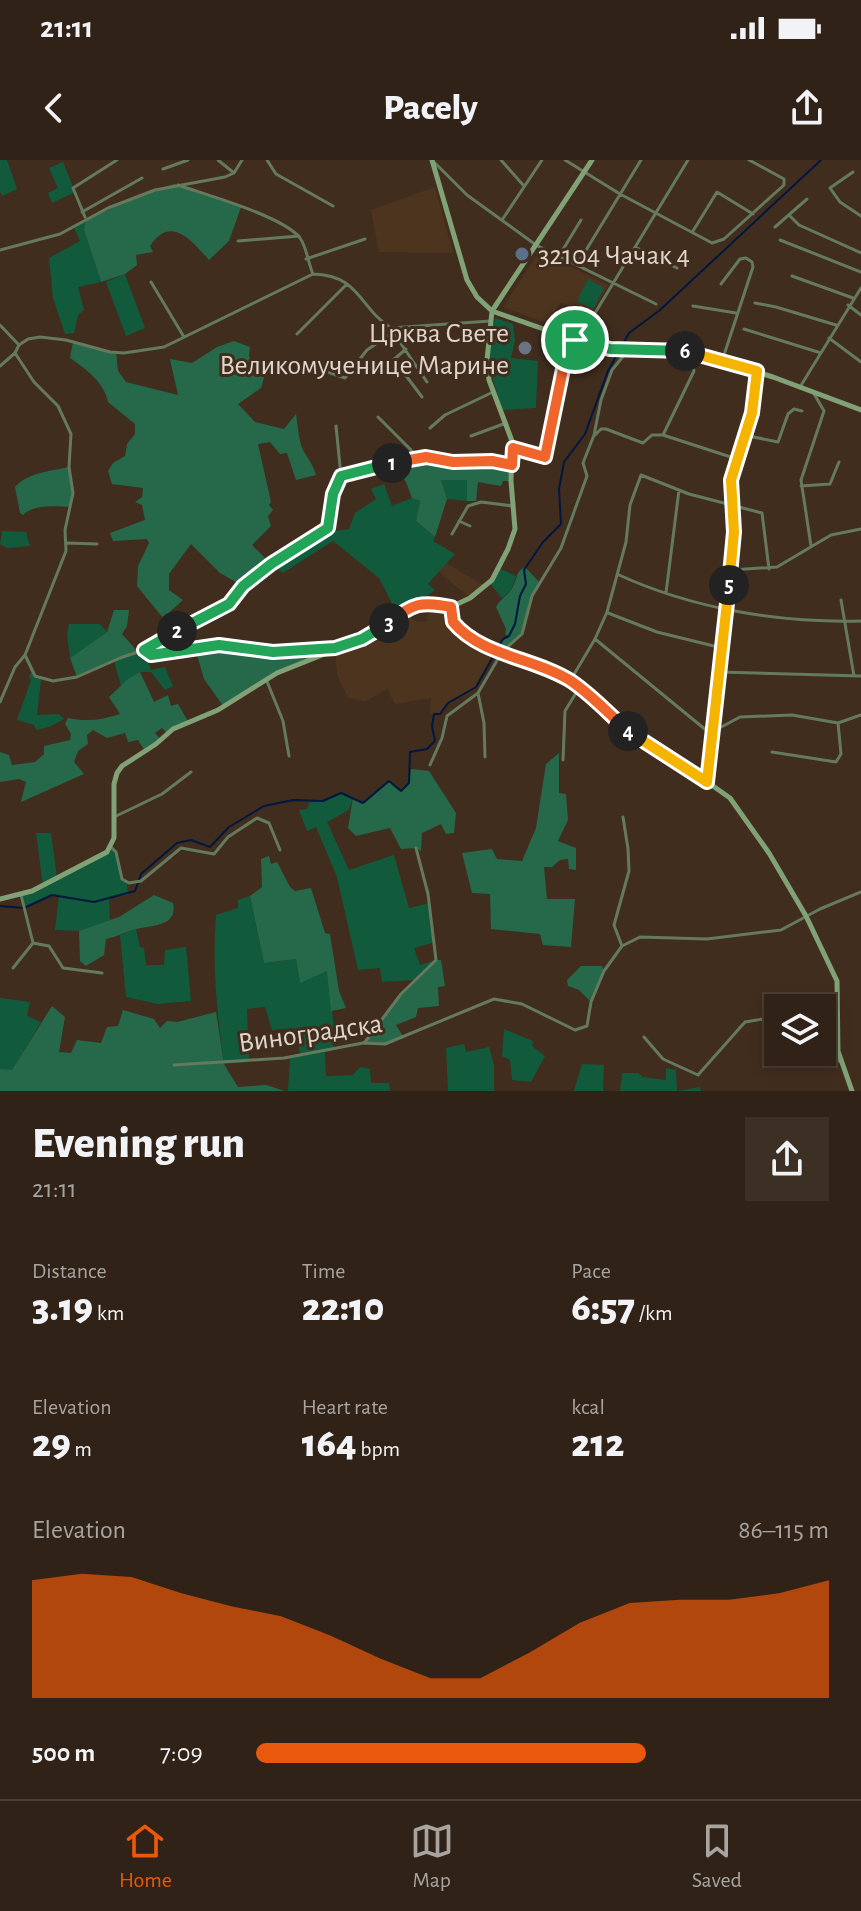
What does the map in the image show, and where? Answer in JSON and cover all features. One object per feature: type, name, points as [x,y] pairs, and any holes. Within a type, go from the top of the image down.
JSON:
[{"type":"street","points":[[86,219],[73,188],[117,160]]},
{"type":"street","points":[[163,169],[188,160]]},
{"type":"street","points":[[218,160],[234,173]]},
{"type":"street","points":[[0,250],[60,234],[86,219],[155,190],[174,184],[225,177],[234,173],[242,160]]},
{"type":"street","points":[[267,160],[276,174],[333,206]]},
{"type":"street","points":[[432,160],[467,195],[536,245],[656,304]]},
{"type":"street","points":[[432,160],[467,280],[477,297],[492,311],[577,341],[615,349],[671,349],[722,361],[861,410]]},
{"type":"street","points":[[501,160],[524,186]]},
{"type":"street","points":[[502,220],[542,160]]},
{"type":"street","points":[[565,160],[620,194],[712,243],[720,242],[779,192],[785,181],[749,160]]},
{"type":"street","points":[[0,899],[21,895],[103,855],[111,847],[115,780],[122,766],[173,729],[218,710],[266,679],[362,639],[412,606],[422,603],[451,607],[479,592],[492,580],[514,533],[513,448],[489,380],[486,351],[492,311],[592,160]]},
{"type":"street","points":[[577,265],[641,160]]},
{"type":"street","points":[[513,448],[545,457],[563,369],[688,160]]},
{"type":"street","points":[[853,172],[830,188],[840,202],[861,216]]},
{"type":"street","points":[[439,182],[449,177]]},
{"type":"street","points":[[82,212],[142,178]]},
{"type":"street","points":[[174,184],[273,220],[299,236],[313,274]]},
{"type":"street","points":[[693,233],[717,192],[753,214]]},
{"type":"street","points":[[775,227],[807,199]]},
{"type":"street","points":[[789,215],[799,225],[861,253]]},
{"type":"street","points":[[559,256],[581,220]]},
{"type":"street","points":[[238,241],[299,236]]},
{"type":"street","points":[[306,259],[365,239]]},
{"type":"street","points":[[780,240],[861,272]]},
{"type":"street","points":[[635,247],[677,268]]},
{"type":"street","points":[[721,284],[740,259],[752,262],[753,267],[722,361]]},
{"type":"street","points":[[0,366],[28,339],[52,338],[124,353],[164,347],[313,274],[336,276],[347,284],[392,330],[427,382]]},
{"type":"street","points":[[792,276],[853,298]]},
{"type":"street","points":[[151,282],[184,337]]},
{"type":"street","points":[[297,334],[347,284]]},
{"type":"street","points":[[800,387],[861,288]]},
{"type":"street","points":[[755,303],[836,325]]},
{"type":"street","points":[[848,305],[861,315]]},
{"type":"street","points":[[693,306],[736,313]]},
{"type":"street","points":[[319,369],[345,378],[367,350],[392,330],[490,321]]},
{"type":"street","points":[[0,325],[19,345]]},
{"type":"street","points":[[744,329],[821,353]]},
{"type":"street","points":[[829,338],[861,362]]},
{"type":"street","points":[[406,349],[391,362],[422,397]]},
{"type":"street","points":[[430,765],[442,738],[447,716],[478,693],[502,652],[522,634],[532,596],[561,548],[587,476],[583,463],[612,370],[630,349]]},
{"type":"street","points":[[630,349],[638,353],[692,361],[694,371],[663,435]]},
{"type":"street","points":[[0,702],[15,667],[25,655],[62,564],[73,493],[69,467],[71,434],[58,406],[34,382],[15,353]]},
{"type":"street","points":[[707,782],[731,570],[734,506],[731,480],[752,413],[757,371]]},
{"type":"street","points":[[430,428],[445,415],[493,392]]},
{"type":"street","points":[[811,546],[801,486],[804,464],[823,415],[822,406],[813,392]]},
{"type":"street","points":[[744,435],[779,442],[789,412],[794,409],[802,411]]},
{"type":"street","points":[[378,417],[419,458]]},
{"type":"street","points":[[471,436],[506,423]]},
{"type":"street","points":[[25,655],[35,676],[53,681],[77,677],[144,650],[229,604],[243,586],[271,564],[328,528],[333,494],[341,476],[336,426]]},
{"type":"street","points":[[594,435],[606,429],[643,443],[652,435],[663,435],[737,459]]},
{"type":"street","points":[[341,476],[419,458],[453,462],[492,461],[512,465]]},
{"type":"street","points":[[801,486],[832,483],[839,462]]},
{"type":"street","points":[[570,681],[607,612],[626,542],[630,505],[641,475],[679,490],[764,515],[769,569]]},
{"type":"street","points":[[666,593],[679,490]]},
{"type":"street","points":[[452,534],[466,507],[478,503],[513,506]]},
{"type":"street","points":[[459,521],[470,526]]},
{"type":"street","points":[[731,570],[769,569],[789,562],[831,535],[861,529]]},
{"type":"street","points":[[67,543],[97,544]]},
{"type":"street","points":[[618,574],[666,593],[726,609],[782,618],[861,621]]},
{"type":"street","points":[[841,600],[854,676]]},
{"type":"street","points":[[451,607],[455,625],[478,641],[570,681],[608,710],[633,736],[676,760],[730,798],[769,853],[806,916],[837,981],[840,1061],[852,1091]]},
{"type":"street","points":[[607,612],[657,632],[722,648]]},
{"type":"street","points":[[595,639],[712,733]]},
{"type":"street","points":[[144,650],[151,655],[219,645],[273,652],[335,648]]},
{"type":"street","points":[[719,672],[861,676]]},
{"type":"street","points":[[266,679],[283,721],[289,756]]},
{"type":"street","points":[[563,760],[565,711],[579,688]]},
{"type":"street","points":[[478,693],[484,723],[485,757]]},
{"type":"street","points":[[712,733],[740,717],[792,715],[838,723],[861,715]]},
{"type":"street","points":[[772,752],[836,762],[841,754],[838,723]]},
{"type":"street","points":[[114,817],[162,794],[191,772]]},
{"type":"street","points":[[623,817],[629,864],[614,925],[622,946],[640,937],[707,939],[781,930],[861,892]]},
{"type":"street","points":[[111,847],[116,852],[122,879],[129,883],[141,881],[181,848],[214,854],[228,837],[257,818],[269,823],[280,850]]},
{"type":"street","points":[[363,1043],[401,994],[436,960],[428,894],[416,848]]},
{"type":"street","points":[[21,895],[33,943]]},
{"type":"street","points":[[13,968],[33,943]]},
{"type":"street","points":[[33,943],[49,946],[63,968],[102,973]]},
{"type":"street","name":"Виноградска","points":[[174,1065],[284,1058],[363,1043],[385,1044],[494,999],[522,1004],[570,1029],[587,1026],[591,1002],[604,971],[622,946]]},
{"type":"street","points":[[644,1037],[663,1059],[698,1075],[745,1022],[764,1019]]},
{"type":"shaded area","points":[[435,187],[453,253],[379,252],[371,210]]},
{"type":"shaded area","points":[[541,252],[608,285],[592,313],[575,304],[560,303],[549,324],[503,307]]},
{"type":"shaded area","points":[[446,563],[485,586],[470,598],[439,572]]},
{"type":"shaded area","points":[[438,605],[451,607],[455,625],[497,649],[476,687],[448,703],[440,714],[430,714],[431,698],[395,704],[387,689],[366,701],[348,698],[337,674],[335,648],[362,639],[401,612],[417,622],[428,621],[426,617]]},
{"type":"green space","points":[[0,160],[7,160],[17,189],[2,196],[0,191]]},
{"type":"green space","points":[[63,162],[75,192],[52,203],[48,193],[58,188],[49,168]]},
{"type":"green space","points":[[174,184],[241,207],[229,241],[209,260],[181,234],[166,232],[150,246],[153,252],[136,255],[137,265],[125,274],[101,282],[84,230],[86,219]]},
{"type":"green space","points":[[86,219],[84,230],[101,282],[78,287],[84,310],[78,315],[74,333],[65,334],[53,298],[49,258],[80,241],[73,226]]},
{"type":"green space","points":[[125,274],[145,328],[126,336],[106,282]]},
{"type":"green space","points":[[588,279],[604,288],[593,309],[577,301]]},
{"type":"green space","points":[[495,318],[513,324],[515,340],[511,358],[538,361],[536,408],[503,410],[490,365],[490,342]]},
{"type":"green space","points":[[234,341],[250,347],[249,356],[264,378],[261,388],[238,404],[255,422],[284,429],[296,414],[301,446],[316,475],[296,480],[287,453],[280,454],[270,442],[258,444],[271,502],[269,505],[273,510],[268,516],[271,526],[252,545],[271,564],[243,586],[220,573],[191,544],[169,574],[169,590],[183,600],[163,618],[137,586],[138,566],[149,543],[147,539],[113,541],[110,533],[145,520],[142,505],[135,502],[142,497],[143,488],[112,484],[108,471],[113,463],[125,456],[127,444],[135,434],[135,424],[108,402],[98,382],[70,358],[73,342],[116,352],[118,371],[126,382],[178,395],[170,359],[192,363],[217,347]]},
{"type":"green space","points":[[426,457],[512,465],[511,481],[503,481],[501,486],[478,482],[476,501],[467,501],[467,480],[441,480],[447,499],[435,537],[416,521],[420,501],[412,498],[393,463]]},
{"type":"green space","points":[[69,467],[73,493],[70,507],[45,506],[23,515],[20,513],[15,487],[20,482],[47,471]]},
{"type":"green space","points":[[441,480],[467,480],[467,501],[447,499]]},
{"type":"green space","points":[[384,484],[392,506],[412,498],[420,501],[416,521],[435,537],[433,541],[455,554],[428,584],[435,590],[427,596],[431,604],[422,603],[398,615],[379,578],[333,541],[283,573],[271,564],[328,528],[335,531],[349,529],[355,513],[376,499],[371,489]]},
{"type":"green space","points":[[2,531],[26,532],[30,546],[7,548],[0,544]]},
{"type":"green space","points":[[525,567],[540,583],[532,596],[522,634],[502,652],[497,649],[508,636],[496,607],[511,591],[519,572]]},
{"type":"green space","points":[[499,568],[516,576],[511,590],[502,598],[489,582]]},
{"type":"green space","points":[[114,610],[129,610],[127,626],[122,634],[138,652],[77,677],[70,658],[107,632]]},
{"type":"green space","points":[[69,624],[100,624],[107,632],[70,658]]},
{"type":"green space","points":[[210,645],[274,652],[335,648],[266,679],[224,707],[204,679],[195,648]]},
{"type":"green space","points":[[144,650],[151,670],[165,667],[173,686],[165,690],[151,672],[140,672],[121,686],[114,660]]},
{"type":"green space","points":[[31,672],[41,680],[37,715],[59,714],[64,719],[36,730],[34,725],[17,720]]},
{"type":"green space","points":[[140,672],[154,702],[168,695],[171,706],[178,704],[189,723],[168,734],[162,728],[155,733],[161,740],[145,751],[138,740],[128,742],[125,733],[107,738],[93,730],[87,735],[88,744],[78,751],[74,762],[84,774],[21,802],[26,782],[19,779],[0,782],[0,752],[9,755],[12,765],[35,762],[44,754],[44,746],[70,740],[71,734],[65,724],[68,718],[94,720],[120,714],[109,697]]},
{"type":"green space","points":[[559,753],[559,793],[566,794],[568,820],[558,841],[576,848],[576,870],[569,869],[568,859],[560,860],[552,867],[544,867],[547,899],[575,899],[571,947],[543,945],[540,934],[491,929],[490,894],[472,893],[462,853],[492,849],[497,859],[522,861],[536,828],[546,764]]},
{"type":"green space","points":[[411,769],[429,771],[456,813],[454,833],[446,834],[441,824],[422,833],[421,851],[416,848],[401,849],[390,828],[356,836],[348,828],[353,797],[364,803],[389,781],[401,791],[409,783]]},
{"type":"green space","points":[[341,793],[353,797],[349,810],[327,822],[349,870],[394,855],[409,908],[430,903],[435,942],[414,948],[420,965],[436,960],[414,980],[382,982],[380,968],[358,970],[337,877],[316,827],[307,831],[299,810],[307,809],[310,802],[323,801]]},
{"type":"green space","points":[[36,833],[51,833],[57,878],[111,847],[127,883],[128,895],[109,897],[110,921],[79,931],[55,930],[59,896],[52,895],[24,908],[21,895],[43,886]]},
{"type":"green space","points":[[269,856],[271,864],[277,862],[295,891],[311,888],[325,933],[330,934],[339,991],[346,1008],[331,1011],[327,971],[300,983],[296,959],[264,963],[250,896],[262,887],[261,859]]},
{"type":"green space","points":[[154,895],[173,903],[174,911],[168,921],[106,939],[104,955],[86,966],[80,961],[79,931],[119,917]]},
{"type":"green space","points":[[250,896],[264,963],[296,959],[300,982],[328,970],[334,1029],[333,1050],[325,1052],[326,1076],[353,1075],[360,1067],[370,1069],[371,1083],[389,1083],[390,1091],[288,1091],[290,1057],[300,1055],[295,1028],[272,1030],[265,1007],[247,1009],[249,1062],[224,1064],[216,990],[216,915],[238,908],[238,900]]},
{"type":"green space","points":[[136,929],[140,947],[144,948],[146,965],[164,965],[165,950],[186,947],[191,1001],[158,1004],[126,997],[120,935]]},
{"type":"green space","points":[[437,960],[441,960],[445,986],[438,987],[439,1006],[418,1008],[416,1017],[396,1025],[404,1038],[385,1044],[363,1043],[393,1004]]},
{"type":"green space","points":[[581,966],[602,966],[604,971],[591,1002],[579,990],[568,986],[567,980]]},
{"type":"green space","points":[[0,998],[30,1002],[27,1016],[41,1022],[12,1071],[0,1069]]},
{"type":"green space","points":[[52,1006],[65,1017],[59,1052],[71,1053],[77,1040],[101,1043],[107,1027],[118,1026],[123,1010],[154,1019],[160,1028],[167,1021],[177,1022],[216,1012],[224,1064],[238,1087],[266,1085],[285,1091],[0,1091],[0,1069],[12,1070]]},
{"type":"green space","points":[[504,1029],[533,1041],[532,1046],[545,1056],[531,1082],[512,1080],[510,1060],[502,1056]]},
{"type":"green space","points":[[464,1044],[466,1052],[489,1047],[494,1065],[494,1091],[448,1091],[446,1048]]},
{"type":"green space","points":[[582,1064],[604,1065],[603,1091],[574,1091]]},
{"type":"green space","points":[[666,1068],[676,1070],[677,1091],[620,1091],[622,1073],[638,1073],[643,1077],[666,1080]]},
{"type":"green space","points":[[700,1087],[701,1091],[677,1091]]},
{"type":"waterway","points":[[0,906],[24,908],[52,895],[94,902],[135,891],[141,874],[177,843],[191,840],[210,847],[229,827],[264,806],[293,800],[323,801],[341,793],[363,803],[389,781],[401,791],[409,783],[410,752],[427,749],[435,741],[432,726],[434,714],[440,714],[448,703],[476,687],[515,624],[520,596],[526,584],[524,570],[543,542],[561,524],[559,489],[564,462],[585,434],[608,371],[629,333],[660,310],[821,160]]},
{"type":"place","name":"32104 Чачак 4","points":[[522,254]]},
{"type":"place","name":"Црква Свете Великомученице Марине","points":[[525,348]]},
{"type":"route","points":[[575,340],[610,349],[687,351],[757,371],[752,413],[731,480],[734,532],[731,570],[707,782],[676,760],[641,742],[608,710],[570,681],[463,632],[453,622],[451,607],[422,603],[412,606],[362,639],[335,648],[273,652],[210,645],[158,655],[147,654],[144,650],[229,604],[243,586],[271,564],[328,528],[333,494],[341,476],[426,457],[453,462],[492,461],[512,465],[513,448],[545,457],[563,369],[575,340]]}]
